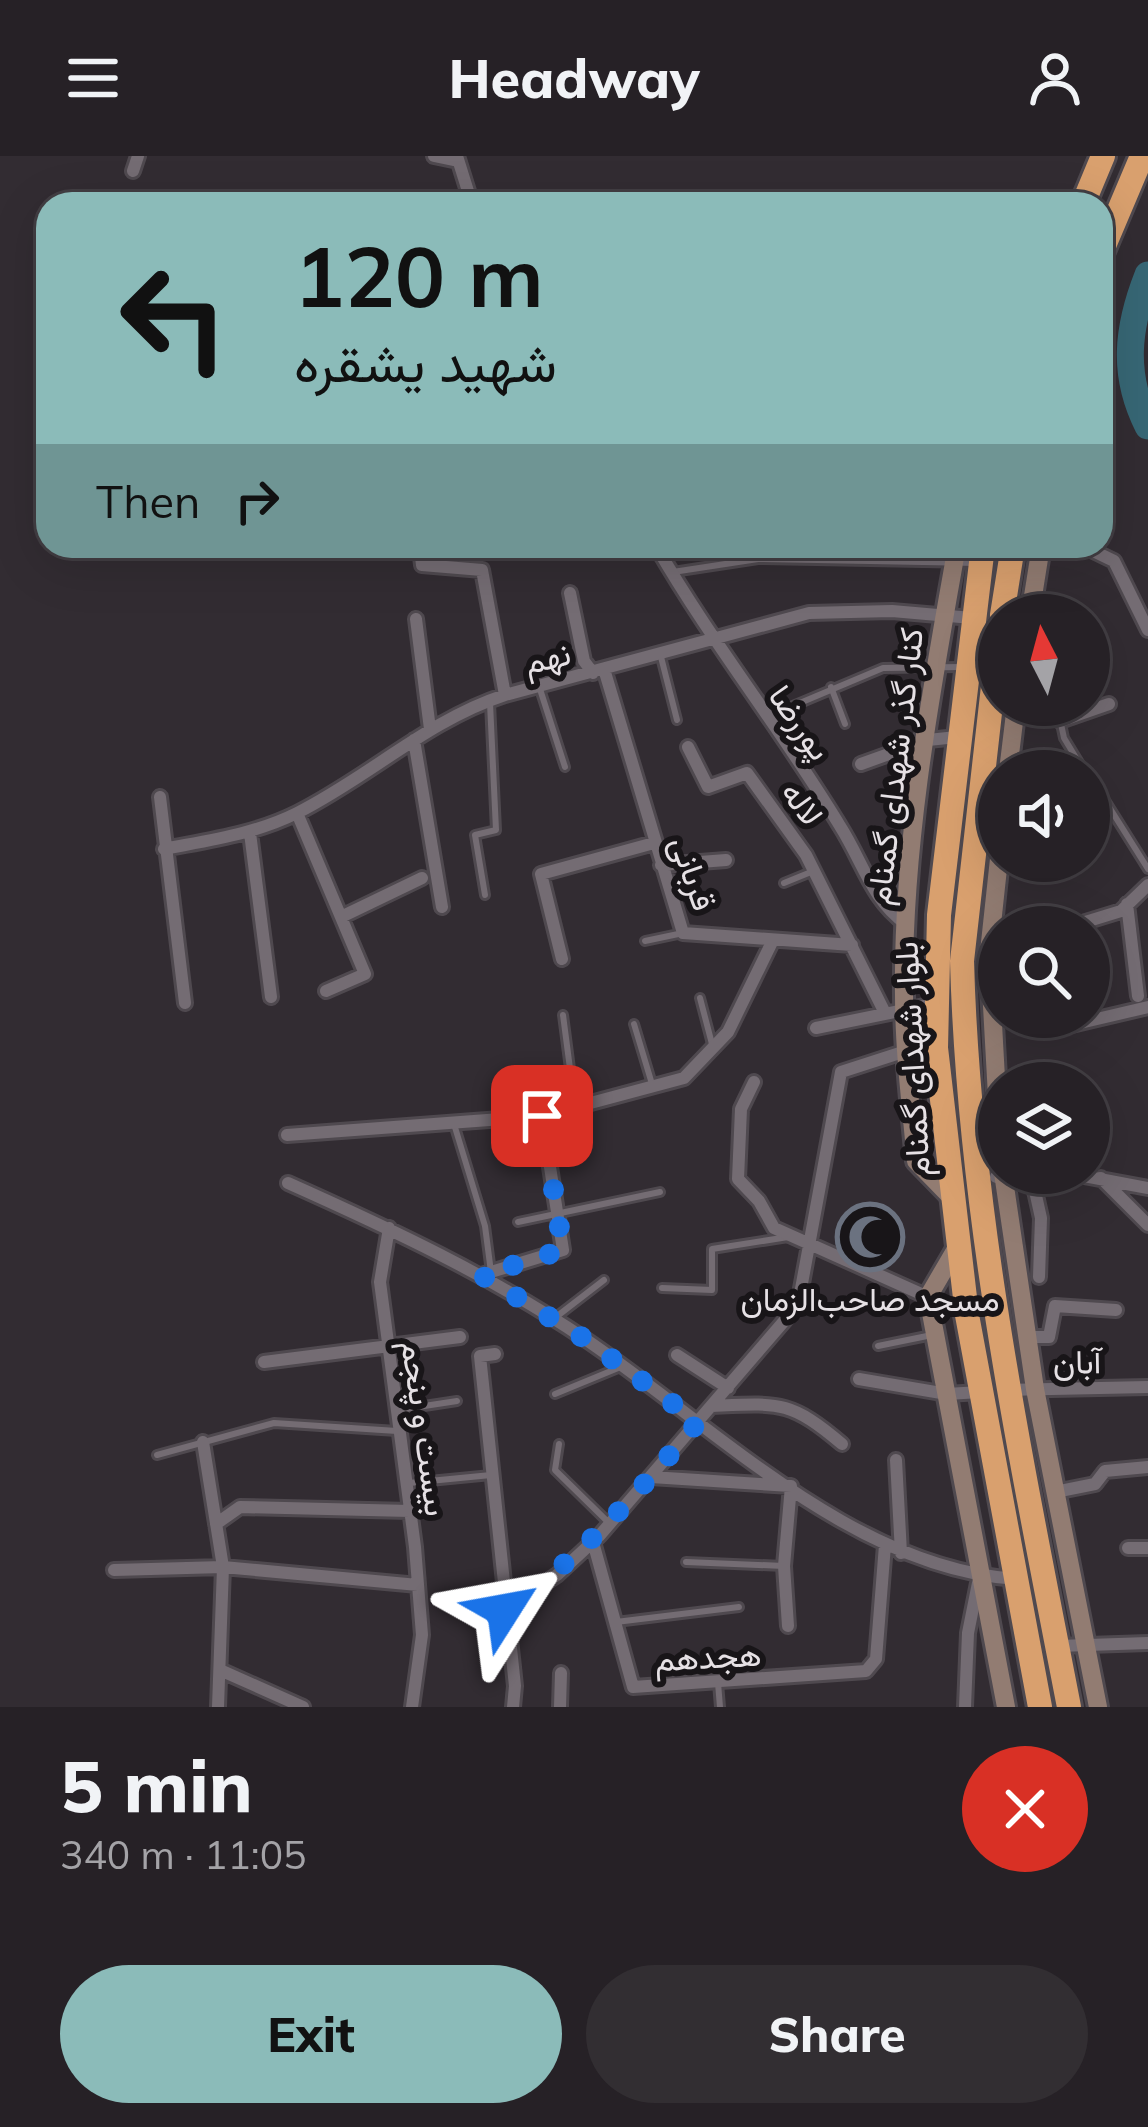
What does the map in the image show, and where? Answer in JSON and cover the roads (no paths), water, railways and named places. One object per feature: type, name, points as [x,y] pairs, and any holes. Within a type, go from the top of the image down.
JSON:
[{"type":"highway","points":[[1088,192],[1103,156]]},
{"type":"highway","points":[[1113,225],[1142,156]]},
{"type":"highway","name":"بلوار شهدای گمنام","points":[[982,558],[957,737],[934,1004],[956,1249],[1040,1707]]},
{"type":"highway","points":[[1005,594],[1011,558]]},
{"type":"highway","name":"بلوار شهدای گمنام","points":[[978,872],[962,961],[977,1180],[1007,1390],[1069,1707]]},
{"type":"street","points":[[133,171],[138,156]]},
{"type":"street","points":[[434,156],[458,159],[468,192]]},
{"type":"street","points":[[421,558],[422,565],[482,570],[505,695]]},
{"type":"street","name":"پوررضا","points":[[663,558],[709,637],[842,828],[881,906],[906,925]]},
{"type":"street","name":"کنار گذر شهدای گمنام","points":[[950,1196],[916,1161],[906,1051],[895,1011],[935,667],[954,558]]},
{"type":"street","points":[[1033,594],[1039,558]]},
{"type":"street","points":[[1108,558],[1114,561],[1148,631]]},
{"type":"street","name":"قربانی","points":[[570,593],[584,661],[599,670],[683,933],[852,945]]},
{"type":"street","name":"نهم","points":[[164,849],[250,833],[297,814],[430,729],[505,695],[809,613],[972,618]]},
{"type":"street","points":[[416,619],[430,729]]},
{"type":"street","points":[[861,764],[928,740],[957,737]]},
{"type":"street","points":[[414,740],[442,908]]},
{"type":"street","name":"لاله","points":[[688,747],[708,788],[747,772],[814,871],[852,945]]},
{"type":"street","points":[[160,797],[185,1004]]},
{"type":"street","points":[[297,814],[365,974],[326,992]]},
{"type":"street","points":[[250,833],[271,998]]},
{"type":"street","points":[[562,959],[541,874],[654,843]]},
{"type":"street","points":[[661,865],[726,860]]},
{"type":"street","points":[[341,917],[422,878]]},
{"type":"street","points":[[1110,911],[1127,904],[1148,885]]},
{"type":"street","points":[[1110,1011],[1143,1001],[1127,904]]},
{"type":"street","points":[[287,1135],[542,1116],[684,1078],[728,1032],[773,940]]},
{"type":"street","points":[[852,945],[895,1011]]},
{"type":"street","points":[[962,961],[978,956]]},
{"type":"street","points":[[816,1028],[934,1004]]},
{"type":"street","points":[[504,1610],[593,1542],[798,1305],[842,1072],[906,1051]]},
{"type":"street","points":[[754,1082],[741,1109],[738,1179],[759,1201],[774,1228],[928,1297]]},
{"type":"street","points":[[486,1273],[563,1250],[542,1116]]},
{"type":"street","points":[[1110,1179],[1148,1188]]},
{"type":"street","points":[[288,1183],[486,1273],[791,1486],[885,1545],[980,1576],[1016,1579]]},
{"type":"street","points":[[1110,1187],[1148,1226]]},
{"type":"street","points":[[1011,1194],[1026,1337],[1098,1707]]},
{"type":"street","points":[[1036,1194],[1042,1218],[1039,1277]]},
{"type":"street","name":"بیست و پنجم","points":[[389,1228],[380,1282],[422,1634],[412,1707]]},
{"type":"street","points":[[956,1249],[928,1297],[1006,1707]]},
{"type":"street","points":[[1026,1337],[1049,1336],[1055,1306],[1116,1310]]},
{"type":"street","points":[[264,1362],[460,1337]]},
{"type":"street","points":[[494,1354],[480,1356],[515,1686],[513,1707]]},
{"type":"street","points":[[677,1355],[728,1388]]},
{"type":"street","points":[[859,1379],[946,1394],[980,1392]]},
{"type":"street","name":"آبان","points":[[1007,1390],[1148,1387]]},
{"type":"street","points":[[712,1406],[764,1403],[801,1409],[842,1444]]},
{"type":"street","points":[[203,1442],[223,1567],[218,1707]]},
{"type":"street","points":[[896,1460],[901,1553]]},
{"type":"street","points":[[1055,1492],[1095,1484],[1105,1471],[1148,1467]]},
{"type":"street","points":[[651,1477],[791,1486]]},
{"type":"street","points":[[788,1626],[784,1566],[791,1486]]},
{"type":"street","points":[[216,1524],[240,1508],[410,1511]]},
{"type":"street","name":"هجدهم","points":[[593,1542],[632,1687],[866,1670],[876,1659],[885,1545]]},
{"type":"street","points":[[1128,1548],[1148,1548]]},
{"type":"street","points":[[114,1570],[223,1567],[418,1585]]},
{"type":"street","points":[[964,1707],[968,1633],[980,1576]]},
{"type":"street","points":[[1057,1646],[1148,1643]]},
{"type":"street","points":[[220,1670],[303,1707]]},
{"type":"street","points":[[560,1707],[561,1673]]},
{"type":"lane","points":[[671,572],[797,558]]},
{"type":"lane","points":[[659,652],[677,720]]},
{"type":"lane","points":[[765,718],[883,668],[965,668]]},
{"type":"lane","points":[[539,686],[565,767]]},
{"type":"lane","points":[[831,687],[845,724]]},
{"type":"lane","points":[[485,896],[475,835],[496,830],[490,700]]},
{"type":"lane","points":[[1110,809],[1148,869]]},
{"type":"lane","points":[[784,883],[814,871]]},
{"type":"lane","points":[[644,941],[683,933]]},
{"type":"lane","points":[[700,998],[713,1047]]},
{"type":"lane","points":[[563,1016],[575,1108]]},
{"type":"lane","points":[[634,1024],[653,1087]]},
{"type":"lane","points":[[454,1124],[485,1226],[486,1273]]},
{"type":"lane","points":[[518,1222],[660,1192]]},
{"type":"lane","points":[[662,1288],[712,1290],[712,1249],[792,1237]]},
{"type":"lane","points":[[554,1320],[604,1280]]},
{"type":"lane","points":[[878,1346],[935,1334]]},
{"type":"lane","points":[[555,1394],[622,1366]]},
{"type":"lane","points":[[394,1410],[457,1401]]},
{"type":"lane","points":[[157,1455],[274,1423],[397,1431]]},
{"type":"lane","points":[[559,1444],[555,1470],[610,1524]]},
{"type":"lane","points":[[405,1484],[494,1474]]},
{"type":"lane","points":[[686,1562],[784,1566]]},
{"type":"lane","points":[[612,1622],[739,1607]]},
{"type":"lane","points":[[718,1683],[720,1707]]},
{"type":"waterway","points":[[1148,275],[1135,314],[1130,351],[1134,388],[1148,426]]},
{"type":"place","name":"مسجد صاحب‌الزمان","points":[[870,1237]]}]
